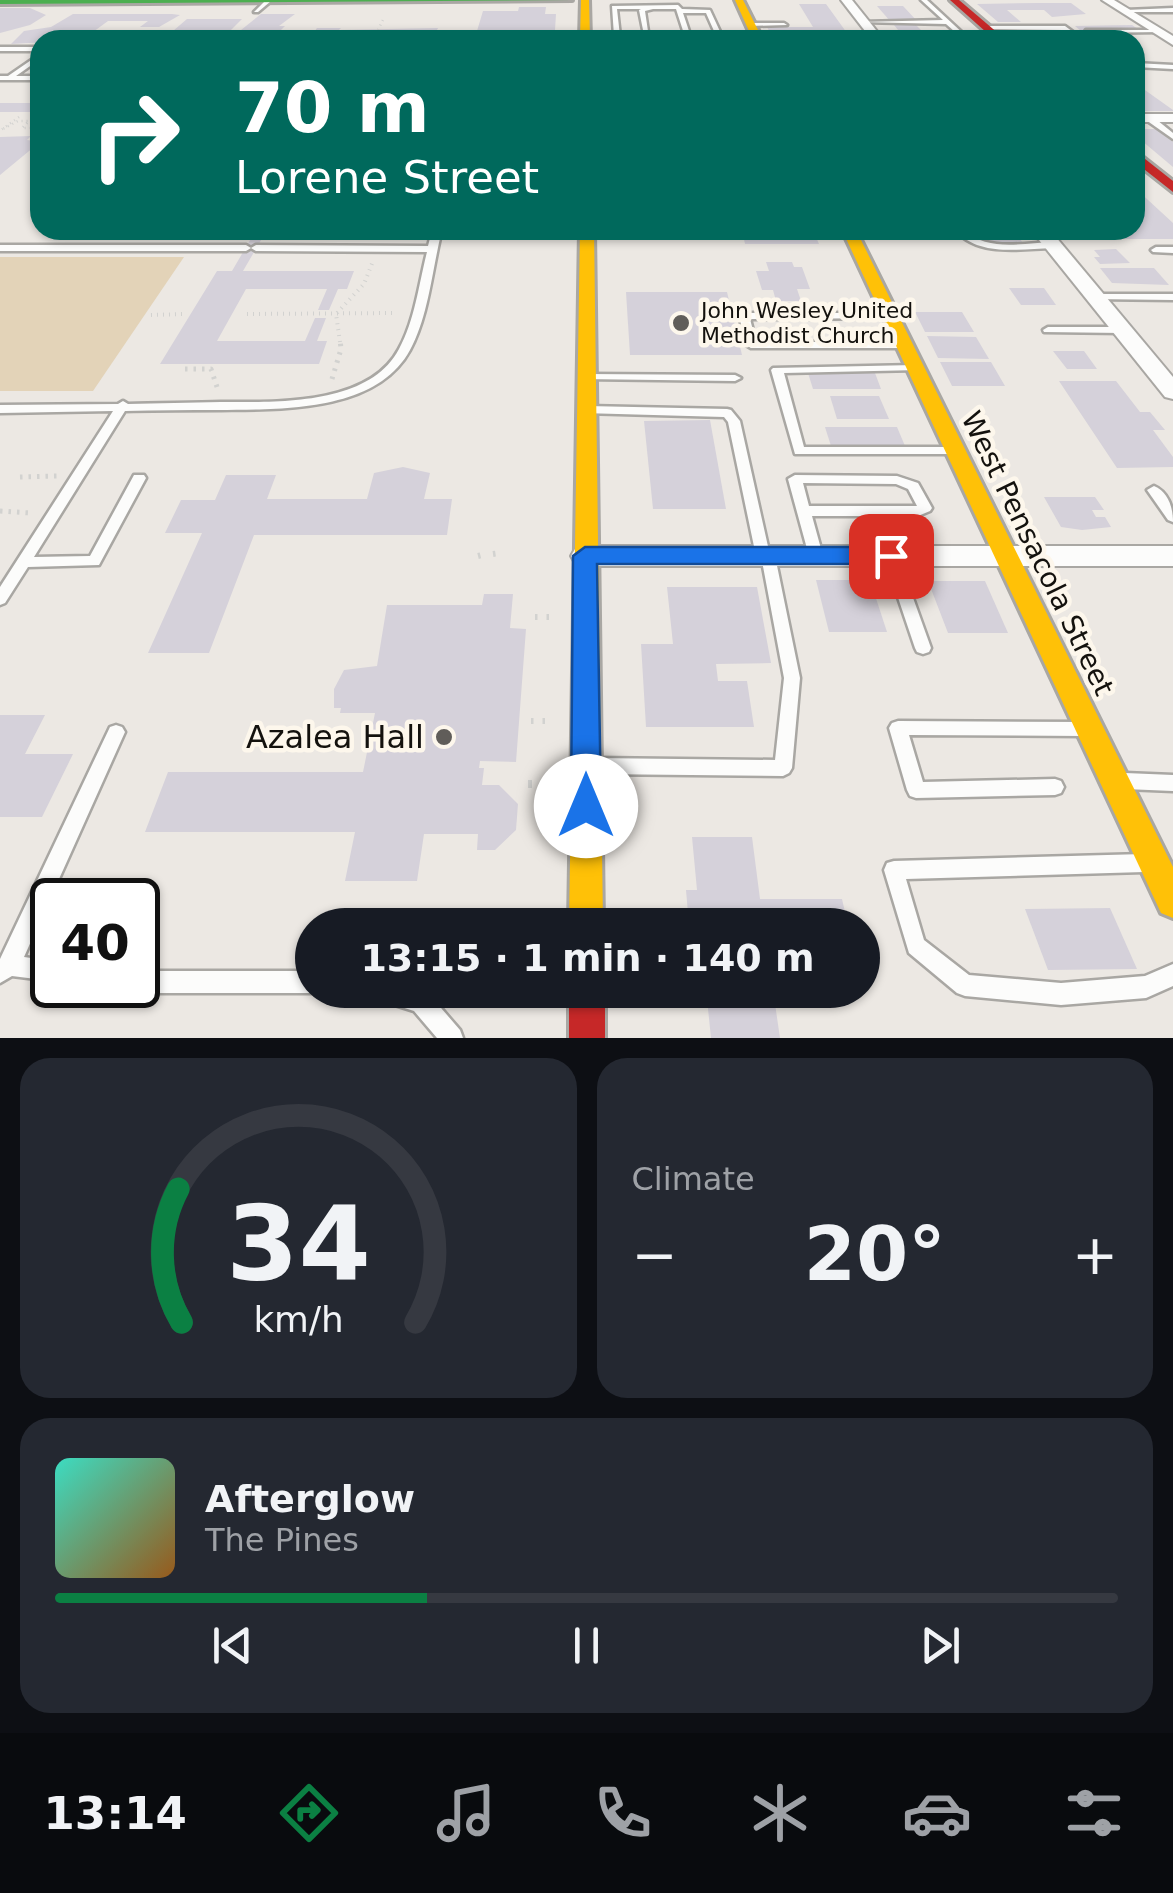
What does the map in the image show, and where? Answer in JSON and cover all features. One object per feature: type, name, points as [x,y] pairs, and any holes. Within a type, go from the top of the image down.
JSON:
[{"type":"street","points":[[0,1],[227,0],[262,6],[322,0],[392,7],[477,0],[568,0]]},
{"type":"street","points":[[585,0],[585,30]]},
{"type":"street","points":[[739,0],[753,30]]},
{"type":"street","points":[[846,0],[870,30]]},
{"type":"street","points":[[1107,0],[1168,37]]},
{"type":"street","points":[[951,11],[977,30]]},
{"type":"street","points":[[1145,118],[1173,118]]},
{"type":"street","points":[[1145,162],[1168,179]]},
{"type":"street","points":[[586,908],[587,240]]},
{"type":"street","name":"West Pensacola Street","points":[[854,240],[1173,902]]},
{"type":"street","points":[[1048,240],[1173,392]]},
{"type":"street","points":[[585,556],[1173,556]]},
{"type":"street","points":[[587,1008],[587,1038]]},
{"type":"lane","points":[[924,0],[951,11]]},
{"type":"lane","points":[[646,30],[642,10],[656,3]]},
{"type":"lane","points":[[616,30],[614,7],[656,3],[678,7],[686,30]]},
{"type":"lane","points":[[1126,12],[1173,10]]},
{"type":"lane","points":[[680,11],[708,11],[716,30]]},
{"type":"lane","points":[[864,22],[951,11]]},
{"type":"lane","points":[[765,30],[784,25]]},
{"type":"lane","points":[[1042,30],[1068,30]]},
{"type":"lane","points":[[0,49],[30,53]]},
{"type":"lane","points":[[0,58],[30,55]]},
{"type":"lane","points":[[4,78],[30,60]]},
{"type":"lane","points":[[1145,66],[1173,68]]},
{"type":"lane","points":[[4,78],[30,78]]},
{"type":"lane","points":[[1145,120],[1173,137]]},
{"type":"lane","points":[[0,410],[288,405],[320,400],[363,385],[403,352],[434,240]]},
{"type":"lane","points":[[971,240],[982,245],[1028,240]]},
{"type":"lane","points":[[0,248],[215,243],[251,248],[432,249]]},
{"type":"lane","points":[[1156,250],[1173,250]]},
{"type":"lane","points":[[1095,297],[1173,298]]},
{"type":"lane","points":[[890,316],[744,316],[751,344],[905,345]]},
{"type":"lane","points":[[1048,330],[1122,330]]},
{"type":"lane","points":[[916,368],[777,370],[799,451],[956,451]]},
{"type":"lane","points":[[586,377],[735,378]]},
{"type":"lane","points":[[0,600],[124,405]]},
{"type":"lane","points":[[586,410],[727,413],[734,421],[792,678],[783,768],[586,766]]},
{"type":"lane","points":[[26,562],[94,561],[139,478]]},
{"type":"lane","points":[[804,512],[926,508],[913,486],[898,480],[794,479],[816,556]]},
{"type":"lane","points":[[1154,490],[1173,518]]},
{"type":"lane","points":[[891,556],[923,648]]},
{"type":"lane","points":[[1055,787],[916,790],[898,728],[1090,729]]},
{"type":"lane","points":[[30,970],[4,969],[116,732]]},
{"type":"lane","points":[[1114,781],[1173,783]]},
{"type":"lane","points":[[1154,863],[894,870],[916,946],[965,985],[1061,994],[1146,988],[1173,975]]},
{"type":"lane","points":[[160,982],[295,982]]},
{"type":"lane","points":[[426,1008],[452,1038]]},
{"type":"path","points":[[378,30],[392,7]]},
{"type":"path","points":[[19,116],[1,130],[22,121],[29,122],[22,128],[30,128]]},
{"type":"path","points":[[336,314],[364,284],[376,254]]},
{"type":"path","points":[[247,314],[396,313]]},
{"type":"path","points":[[151,315],[184,314]]},
{"type":"path","points":[[330,389],[341,348],[336,314]]},
{"type":"path","points":[[186,369],[210,369],[219,393]]},
{"type":"path","points":[[20,476],[65,476]]},
{"type":"path","points":[[0,510],[42,513]]},
{"type":"path","points":[[535,617],[560,617]]},
{"type":"path","points":[[531,721],[557,721]]},
{"type":"path","points":[[528,784],[555,784]]},
{"type":"shaded area","points":[[0,257],[184,257],[93,391],[0,391]]},
{"type":"building","points":[[1071,3],[1086,14],[1052,17],[1044,10],[1007,10],[1021,22],[998,22],[977,4]]},
{"type":"building","points":[[799,4],[826,4],[845,30],[767,27],[813,27]]},
{"type":"building","points":[[877,6],[903,6],[917,21],[890,21]]},
{"type":"building","points":[[519,7],[546,7],[545,14],[556,14],[555,30],[477,30],[483,11],[518,11]]},
{"type":"building","points":[[0,8],[30,8],[46,15],[30,25],[0,33]]},
{"type":"building","points":[[73,14],[180,15],[159,27],[140,27],[148,21],[108,21],[96,30],[31,30],[51,27]]},
{"type":"building","points":[[261,14],[295,14],[279,26],[285,26],[281,30],[241,30]]},
{"type":"building","points":[[187,19],[242,19],[231,30],[174,30]]},
{"type":"building","points":[[894,25],[916,25],[921,30],[898,30]]},
{"type":"building","points":[[1132,25],[1140,30],[1080,30],[1075,26]]},
{"type":"building","points":[[438,28],[437,30],[339,30]]},
{"type":"building","points":[[30,30],[30,43],[11,44]]},
{"type":"building","points":[[1145,90],[1173,110],[1145,111]]},
{"type":"building","points":[[0,103],[30,103],[30,112],[0,112]]},
{"type":"building","points":[[1145,129],[1156,129],[1173,142],[1173,167],[1145,143]]},
{"type":"building","points":[[30,136],[30,150],[0,175],[0,137]]},
{"type":"building","points":[[1145,197],[1173,223],[1173,239],[1145,239]]},
{"type":"building","points":[[250,240],[261,240],[243,271],[354,271],[347,289],[338,289],[329,310],[318,310],[327,289],[246,289],[217,341],[305,341],[315,318],[326,318],[317,341],[327,341],[319,364],[160,364],[217,271],[232,271]]},
{"type":"building","points":[[744,240],[817,240],[819,244],[745,244]]},
{"type":"building","points":[[1021,240],[1023,243],[982,242]]},
{"type":"building","points":[[1116,249],[1130,263],[1100,264],[1094,257],[1100,257],[1094,250]]},
{"type":"building","points":[[766,262],[792,262],[794,267],[802,267],[810,289],[797,289],[801,301],[776,301],[773,290],[762,290],[756,271],[769,271]]},
{"type":"building","points":[[1100,268],[1154,268],[1169,285],[1112,283]]},
{"type":"building","points":[[1009,288],[1044,288],[1056,305],[1021,305]]},
{"type":"building","name":"John Wesley United Methodist Church","points":[[626,292],[727,292],[742,355],[630,355]]},
{"type":"building","points":[[915,312],[962,312],[974,332],[925,332]]},
{"type":"building","points":[[927,336],[976,337],[989,359],[938,358]]},
{"type":"building","points":[[1053,351],[1084,351],[1097,369],[1067,369]]},
{"type":"building","points":[[940,362],[991,362],[1005,386],[952,386]]},
{"type":"building","points":[[808,373],[875,373],[881,389],[813,389]]},
{"type":"building","points":[[1059,381],[1116,381],[1140,412],[1150,412],[1165,430],[1153,430],[1173,457],[1173,467],[1117,468]]},
{"type":"building","points":[[830,396],[879,396],[889,419],[837,419]]},
{"type":"building","points":[[710,420],[726,509],[653,509],[644,421]]},
{"type":"building","points":[[825,427],[897,427],[905,446],[831,446]]},
{"type":"building","points":[[403,467],[430,473],[424,499],[452,499],[447,535],[254,535],[209,653],[148,653],[202,533],[165,533],[181,500],[215,500],[226,475],[276,475],[267,499],[367,499],[374,473]]},
{"type":"building","points":[[1044,497],[1095,497],[1104,510],[1092,510],[1096,517],[1105,517],[1111,527],[1061,527]]},
{"type":"building","points":[[816,580],[870,580],[887,632],[829,632]]},
{"type":"building","points":[[928,581],[985,581],[1008,633],[948,633]]},
{"type":"building","points":[[667,587],[757,587],[771,663],[716,664],[718,681],[747,681],[754,727],[646,727],[641,644],[673,644]]},
{"type":"building","name":"Azalea Hall","points":[[484,594],[513,594],[510,628],[526,629],[516,762],[480,761],[479,768],[484,768],[482,785],[499,785],[518,804],[516,830],[495,850],[477,850],[478,834],[424,834],[417,881],[345,881],[355,832],[145,832],[168,772],[363,772],[375,713],[340,713],[341,708],[334,708],[334,689],[344,670],[377,666],[387,605],[482,605]]},
{"type":"building","points":[[0,715],[45,715],[25,754],[73,754],[42,817],[0,817]]},
{"type":"building","points":[[692,837],[752,837],[760,899],[842,899],[844,908],[688,908],[686,890],[697,890]]},
{"type":"building","points":[[1110,908],[1137,969],[1048,970],[1025,909]]},
{"type":"building","points":[[708,1008],[776,1008],[780,1038],[711,1038]]},
{"type":"traffic: fast","points":[[0,1],[568,0]]},
{"type":"traffic: slow","points":[[585,0],[585,30]]},
{"type":"traffic: slow","points":[[739,0],[753,30]]},
{"type":"traffic: slow","points":[[586,908],[587,240]]},
{"type":"traffic: slow","points":[[854,240],[1173,902]]},
{"type":"traffic: jam","points":[[954,0],[989,30]]},
{"type":"traffic: jam","points":[[1145,164],[1173,188]]},
{"type":"traffic: jam","points":[[587,1008],[587,1038]]},
{"type":"place","name":"John Wesley United Methodist Church","points":[[681,323]]},
{"type":"place","name":"Azalea Hall","points":[[444,737]]},
{"type":"route","points":[[586,806],[585,556],[891,556]]}]
